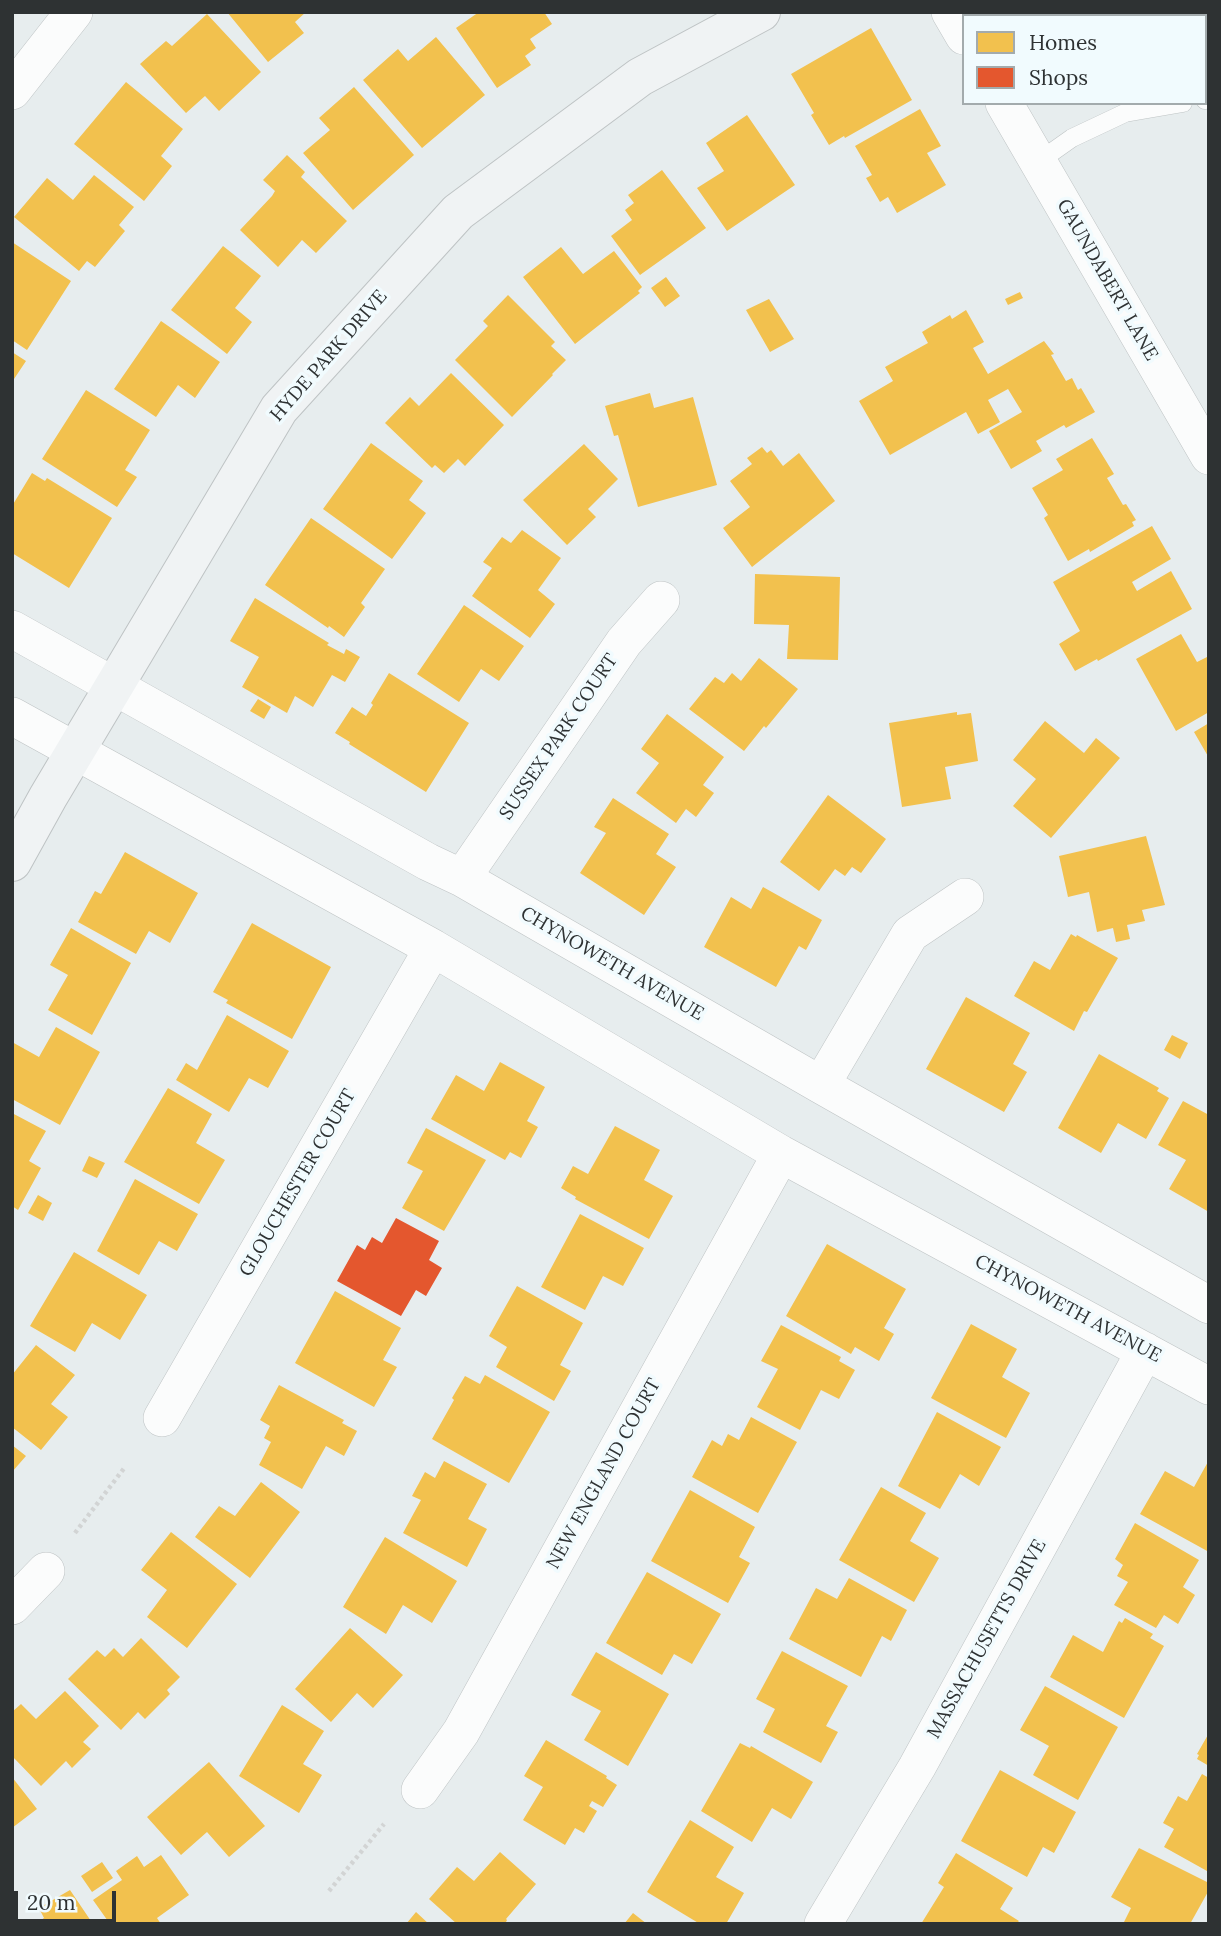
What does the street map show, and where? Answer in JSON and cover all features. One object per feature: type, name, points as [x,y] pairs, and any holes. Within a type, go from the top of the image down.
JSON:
[{"type":"street","points":[[12,91],[74,12]]},
{"type":"street","name":"HYDE PARK DRIVE","points":[[12,862],[279,409],[458,212],[640,77],[761,12]]},
{"type":"street","points":[[950,12],[962,33]]},
{"type":"street","name":"GAUNDABERT LANE","points":[[1004,105],[1209,456]]},
{"type":"street","name":"SUSSEX PARK COURT","points":[[463,878],[624,642],[661,600]]},
{"type":"street","name":"CHYNOWETH AVENUE","points":[[12,629],[428,862],[463,878],[1209,1305]]},
{"type":"street","name":"CHYNOWETH AVENUE","points":[[12,716],[433,948],[781,1154],[1209,1386]]},
{"type":"street","points":[[821,1085],[910,934],[965,897]]},
{"type":"street","name":"GLOUCHESTER COURT","points":[[162,1418],[433,948]]},
{"type":"street","name":"NEW ENGLAND COURT","points":[[420,1790],[461,1732],[781,1154]]},
{"type":"street","name":"MASSACHUSETTS DRIVE","points":[[822,1924],[917,1767],[1144,1351]]},
{"type":"street","points":[[12,1606],[46,1571]]},
{"type":"lane","points":[[1038,162],[1072,138],[1125,113],[1171,105]]},
{"type":"path","points":[[75,1533],[125,1467]]},
{"type":"path","points":[[329,1891],[384,1824]]},
{"type":"shaded area","points":[[1080,12],[1193,12],[1189,14]]},
{"type":"building: Homes","points":[[227,12],[306,12],[295,22],[304,33],[268,62]]},
{"type":"building: Homes","points":[[479,12],[544,12],[552,24],[530,39],[536,48],[525,56],[531,65],[497,88],[456,28]]},
{"type":"building: Homes","points":[[207,14],[261,72],[219,111],[205,96],[186,113],[140,64],[166,41],[172,46]]},
{"type":"building: Homes","points":[[871,28],[912,100],[829,145],[791,74]]},
{"type":"building: Homes","points":[[436,37],[485,95],[422,148],[363,80],[398,49],[408,61]]},
{"type":"building: Homes","points":[[126,82],[183,129],[161,156],[172,166],[144,201],[74,144]]},
{"type":"building: Homes","points":[[354,87],[414,155],[353,210],[303,153],[330,130],[319,118]]},
{"type":"building: Homes","points":[[920,109],[941,146],[927,153],[946,185],[897,213],[888,197],[880,202],[866,178],[872,175],[855,146]]},
{"type":"building: Homes","points":[[747,115],[795,185],[727,231],[697,188],[724,171],[706,143]]},
{"type":"building: Homes","points":[[287,155],[305,172],[301,177],[347,221],[316,253],[302,240],[278,267],[240,230],[272,196],[275,191],[263,180]]},
{"type":"building: Homes","points":[[662,170],[706,228],[640,275],[611,236],[632,220],[625,210],[634,203],[628,195]]},
{"type":"building: Homes","points":[[94,175],[134,207],[119,225],[125,231],[95,267],[87,261],[79,271],[14,217],[47,178],[73,200]]},
{"type":"building: Homes","points":[[12,242],[71,281],[27,350],[12,340]]},
{"type":"building: Homes","points":[[223,246],[261,276],[235,308],[252,322],[227,354],[171,310]]},
{"type":"building: Homes","points":[[561,247],[583,274],[614,251],[642,287],[638,291],[640,293],[575,344],[523,277]]},
{"type":"building: Homes","points":[[666,277],[680,296],[665,307],[651,288]]},
{"type":"building: Homes","points":[[1020,292],[1023,298],[1008,305],[1005,299]]},
{"type":"building: Homes","points":[[508,295],[555,342],[551,346],[566,360],[512,417],[455,360],[488,326],[483,321]]},
{"type":"building: Homes","points":[[769,299],[794,339],[770,352],[746,310]]},
{"type":"building: Homes","points":[[966,310],[984,342],[973,348],[988,374],[1044,341],[1054,354],[1051,355],[1066,381],[1072,378],[1095,412],[1036,441],[1042,451],[1011,469],[989,431],[1022,412],[1008,389],[988,400],[1000,422],[978,434],[966,412],[890,455],[859,401],[893,381],[885,367],[928,343],[922,332],[950,315],[952,319]]},
{"type":"building: Homes","points":[[161,321],[220,362],[195,398],[178,385],[156,417],[114,389]]},
{"type":"building: Homes","points":[[12,352],[26,361],[12,382]]},
{"type":"building: Homes","points":[[451,373],[504,425],[465,466],[458,459],[444,473],[435,465],[432,468],[385,423],[410,397],[419,406]]},
{"type":"building: Homes","points":[[86,390],[150,430],[125,470],[137,477],[117,507],[42,459]]},
{"type":"building: Homes","points":[[650,393],[654,408],[693,397],[717,485],[638,507],[618,435],[614,436],[605,406]]},
{"type":"building: Homes","points":[[1092,438],[1114,474],[1107,478],[1123,505],[1126,504],[1136,520],[1132,522],[1134,526],[1090,552],[1089,549],[1068,561],[1044,518],[1048,515],[1032,488],[1063,470],[1056,459]]},
{"type":"building: Homes","points":[[371,443],[423,481],[409,500],[426,513],[392,559],[323,509]]},
{"type":"building: Homes","points":[[584,444],[618,479],[588,509],[596,517],[567,545],[523,500]]},
{"type":"building: Homes","points":[[762,447],[767,453],[771,450],[783,466],[799,453],[835,501],[752,567],[723,528],[750,507],[730,481],[752,464],[747,458]]},
{"type":"building: Homes","points":[[32,473],[45,481],[47,478],[112,518],[69,588],[12,553],[12,506]]},
{"type":"building: Homes","points":[[311,518],[385,569],[361,603],[365,607],[344,637],[265,585]]},
{"type":"building: Homes","points":[[1152,526],[1171,559],[1132,582],[1137,591],[1171,571],[1192,609],[1075,671],[1059,644],[1080,631],[1053,582]]},
{"type":"building: Homes","points":[[522,530],[561,558],[538,590],[555,604],[530,638],[472,596],[492,568],[483,562],[502,537],[511,543]]},
{"type":"building: Homes","points":[[755,574],[840,577],[838,660],[787,659],[789,625],[754,624]]},
{"type":"building: Homes","points":[[255,598],[329,643],[327,645],[344,654],[346,649],[360,657],[345,682],[332,675],[313,707],[295,696],[287,713],[242,687],[259,657],[230,641]]},
{"type":"building: Homes","points":[[464,605],[524,646],[499,681],[481,669],[459,702],[417,674]]},
{"type":"building: Homes","points":[[1181,634],[1197,662],[1209,656],[1209,712],[1176,731],[1136,659]]},
{"type":"building: Homes","points":[[759,658],[798,689],[744,751],[689,709],[715,677],[724,683],[732,673],[741,681]]},
{"type":"building: Homes","points":[[389,673],[469,723],[426,792],[335,733],[352,707],[366,716]]},
{"type":"building: Homes","points":[[258,699],[271,707],[264,719],[250,711]]},
{"type":"building: Homes","points":[[957,712],[957,715],[971,713],[978,761],[945,767],[951,799],[902,807],[889,723]]},
{"type":"building: Homes","points":[[667,714],[724,757],[703,785],[714,793],[696,817],[686,809],[676,823],[636,793],[659,763],[641,749]]},
{"type":"building: Homes","points":[[1045,721],[1084,753],[1096,738],[1120,758],[1051,838],[1013,806],[1036,779],[1013,760]]},
{"type":"building: Homes","points":[[1209,723],[1209,758],[1194,732]]},
{"type":"building: Homes","points":[[828,795],[886,839],[861,873],[852,867],[845,876],[835,869],[819,891],[780,862]]},
{"type":"building: Homes","points":[[613,798],[669,834],[656,854],[676,867],[644,915],[580,873],[606,833],[594,827]]},
{"type":"building: Homes","points":[[1146,836],[1165,905],[1142,910],[1145,921],[1127,925],[1130,939],[1116,942],[1113,928],[1097,932],[1089,892],[1068,897],[1059,856]]},
{"type":"building: Homes","points":[[125,852],[198,893],[170,943],[149,931],[136,954],[78,922],[95,891],[101,894]]},
{"type":"building: Homes","points":[[763,887],[822,920],[806,950],[799,946],[776,987],[704,947],[731,897],[751,909]]},
{"type":"building: Homes","points":[[252,923],[331,967],[292,1039],[226,1003],[228,1000],[213,992]]},
{"type":"building: Homes","points":[[71,928],[131,963],[92,1035],[48,1010],[68,975],[50,965]]},
{"type":"building: Homes","points":[[1071,934],[1118,958],[1074,1031],[1014,996],[1034,961],[1050,970]]},
{"type":"building: Homes","points":[[966,997],[1030,1033],[1013,1064],[1027,1072],[1004,1112],[926,1069]]},
{"type":"building: Homes","points":[[227,1015],[289,1051],[268,1088],[249,1078],[229,1112],[176,1080],[186,1063],[197,1070]]},
{"type":"building: Homes","points":[[56,1027],[100,1052],[60,1125],[12,1099],[12,1042],[39,1057]]},
{"type":"building: Homes","points":[[1172,1035],[1188,1043],[1180,1059],[1164,1050]]},
{"type":"building: Homes","points":[[1099,1054],[1159,1088],[1157,1091],[1169,1098],[1146,1139],[1118,1123],[1101,1153],[1058,1128]]},
{"type":"building: Homes","points":[[500,1062],[545,1087],[527,1121],[538,1127],[521,1158],[510,1152],[505,1160],[431,1119],[456,1075],[484,1091]]},
{"type":"building: Homes","points":[[168,1088],[212,1114],[196,1143],[225,1160],[199,1204],[124,1162]]},
{"type":"building: Homes","points":[[1183,1101],[1209,1115],[1209,1212],[1169,1189],[1186,1160],[1158,1145]]},
{"type":"building: Homes","points":[[12,1113],[46,1131],[29,1161],[41,1168],[18,1210],[12,1206]]},
{"type":"building: Homes","points":[[615,1126],[660,1150],[644,1180],[673,1196],[649,1239],[575,1199],[576,1197],[561,1188],[573,1166],[588,1174]]},
{"type":"building: Homes","points":[[426,1128],[486,1160],[444,1231],[402,1208],[423,1171],[407,1163]]},
{"type":"building: Homes","points":[[89,1156],[105,1163],[97,1178],[82,1171]]},
{"type":"building: Homes","points":[[135,1179],[198,1214],[177,1251],[159,1241],[139,1275],[97,1251]]},
{"type":"building: Homes","points":[[38,1195],[52,1203],[43,1221],[28,1213]]},
{"type":"building: Homes","points":[[580,1214],[644,1248],[623,1286],[603,1276],[585,1310],[541,1287]]},
{"type":"building: Homes","points":[[827,1244],[906,1289],[884,1328],[894,1334],[879,1361],[855,1347],[851,1354],[786,1316]]},
{"type":"building: Homes","points":[[74,1252],[147,1295],[120,1340],[92,1323],[75,1352],[30,1326]]},
{"type":"building: Homes","points":[[517,1286],[583,1323],[560,1365],[571,1371],[554,1401],[496,1367],[507,1347],[489,1336]]},
{"type":"building: Homes","points":[[335,1291],[401,1328],[383,1360],[397,1367],[374,1407],[295,1363]]},
{"type":"building: Homes","points":[[971,1324],[1017,1349],[1002,1377],[1030,1393],[1006,1438],[931,1398]]},
{"type":"building: Homes","points":[[781,1325],[841,1357],[839,1361],[855,1370],[839,1399],[821,1390],[800,1430],[757,1407],[778,1369],[761,1361]]},
{"type":"building: Homes","points":[[36,1345],[75,1375],[51,1404],[68,1417],[41,1450],[12,1427],[12,1375]]},
{"type":"building: Homes","points":[[485,1375],[550,1412],[509,1483],[432,1439],[465,1376],[480,1384]]},
{"type":"building: Homes","points":[[279,1385],[344,1420],[342,1423],[357,1431],[344,1456],[326,1446],[302,1489],[259,1465],[271,1442],[264,1438],[270,1426],[260,1420]]},
{"type":"building: Homes","points":[[937,1412],[1001,1447],[979,1486],[960,1474],[940,1509],[898,1486]]},
{"type":"building: Homes","points":[[751,1417],[797,1442],[758,1513],[692,1477],[712,1440],[722,1446],[728,1434],[739,1440]]},
{"type":"building: Homes","points":[[12,1445],[26,1456],[12,1472]]},
{"type":"building: Homes","points":[[1209,1460],[1209,1552],[1140,1514],[1165,1471],[1194,1487]]},
{"type":"building: Homes","points":[[444,1461],[487,1484],[468,1519],[487,1529],[467,1567],[403,1533],[421,1500],[412,1496],[425,1472],[435,1478]]},
{"type":"building: Homes","points":[[261,1482],[300,1512],[250,1578],[195,1537],[219,1506],[235,1516]]},
{"type":"building: Homes","points":[[881,1487],[926,1513],[910,1541],[939,1558],[914,1602],[839,1560]]},
{"type":"building: Homes","points":[[690,1490],[755,1527],[739,1557],[750,1563],[728,1603],[651,1561]]},
{"type":"building: Homes","points":[[1135,1523],[1199,1560],[1183,1587],[1195,1595],[1178,1624],[1164,1615],[1156,1628],[1114,1605],[1128,1582],[1117,1576],[1123,1565],[1115,1559]]},
{"type":"building: Homes","points":[[171,1532],[237,1584],[187,1648],[147,1617],[167,1590],[141,1570]]},
{"type":"building: Homes","points":[[385,1537],[457,1581],[432,1623],[403,1605],[386,1634],[343,1607]]},
{"type":"building: Homes","points":[[647,1572],[721,1614],[692,1664],[674,1654],[662,1675],[606,1643]]},
{"type":"building: Homes","points":[[849,1578],[907,1610],[891,1641],[882,1636],[861,1677],[789,1639],[816,1588],[837,1599]]},
{"type":"building: Homes","points":[[1125,1618],[1153,1634],[1150,1638],[1164,1646],[1124,1718],[1050,1677],[1073,1635],[1103,1652],[1119,1621],[1122,1623]]},
{"type":"building: Homes","points":[[350,1628],[403,1675],[373,1708],[357,1693],[331,1722],[295,1689]]},
{"type":"building: Homes","points":[[141,1638],[180,1677],[167,1690],[170,1694],[145,1719],[138,1712],[121,1730],[68,1679],[97,1650],[105,1657],[114,1648],[123,1657]]},
{"type":"building: Homes","points":[[782,1651],[848,1686],[826,1726],[838,1732],[821,1763],[763,1732],[775,1709],[756,1699]]},
{"type":"building: Homes","points":[[596,1652],[669,1694],[628,1766],[584,1740],[601,1711],[571,1695]]},
{"type":"building: Homes","points":[[1045,1686],[1118,1727],[1078,1800],[1033,1775],[1049,1746],[1020,1730]]},
{"type":"building: Homes","points":[[65,1691],[99,1726],[83,1742],[91,1749],[72,1768],[66,1761],[41,1786],[12,1756],[12,1712],[21,1704],[36,1719]]},
{"type":"building: Homes","points":[[282,1705],[324,1731],[303,1764],[322,1775],[299,1813],[239,1776]]},
{"type":"building: Homes","points":[[1209,1733],[1209,1766],[1197,1759],[1197,1754]]},
{"type":"building: Homes","points":[[546,1740],[607,1776],[606,1778],[617,1785],[603,1807],[592,1801],[589,1806],[597,1811],[584,1833],[575,1828],[565,1845],[523,1820],[543,1787],[524,1776]]},
{"type":"building: Homes","points":[[740,1743],[750,1748],[751,1746],[813,1782],[791,1819],[772,1808],[752,1842],[701,1811]]},
{"type":"building: Homes","points":[[209,1762],[265,1826],[229,1857],[207,1832],[181,1855],[147,1817]]},
{"type":"building: Homes","points":[[1000,1770],[1076,1812],[1054,1853],[1043,1847],[1027,1877],[961,1841]]},
{"type":"building: Homes","points":[[1202,1774],[1209,1778],[1207,1871],[1164,1847],[1174,1829],[1163,1823],[1178,1796],[1187,1801]]},
{"type":"building: Homes","points":[[12,1777],[37,1809],[12,1828]]},
{"type":"building: Homes","points":[[690,1820],[734,1847],[716,1877],[744,1893],[726,1924],[700,1924],[647,1892]]},
{"type":"building: Homes","points":[[1139,1848],[1209,1883],[1209,1890],[1190,1924],[1123,1924],[1131,1908],[1111,1897]]},
{"type":"building: Homes","points":[[500,1852],[536,1884],[506,1919],[505,1924],[457,1924],[429,1899],[457,1867],[474,1881]]},
{"type":"building: Homes","points":[[956,1853],[1013,1888],[1000,1909],[1019,1921],[1016,1924],[921,1924],[944,1887],[938,1883]]},
{"type":"building: Homes","points":[[161,1855],[189,1895],[157,1918],[161,1924],[110,1924],[93,1900],[122,1880],[116,1871],[137,1856],[144,1867]]},
{"type":"building: Homes","points":[[102,1862],[113,1878],[92,1892],[81,1876]]},
{"type":"building: Homes","points":[[70,1890],[93,1924],[35,1924],[44,1918],[39,1908]]},
{"type":"building: Homes","points":[[416,1912],[429,1924],[406,1924]]},
{"type":"building: Homes","points":[[633,1913],[647,1924],[624,1924]]},
{"type":"building: Shops","points":[[396,1218],[439,1241],[429,1260],[442,1268],[426,1296],[416,1290],[401,1316],[337,1281],[357,1245],[365,1250],[372,1237],[382,1243]]}]
